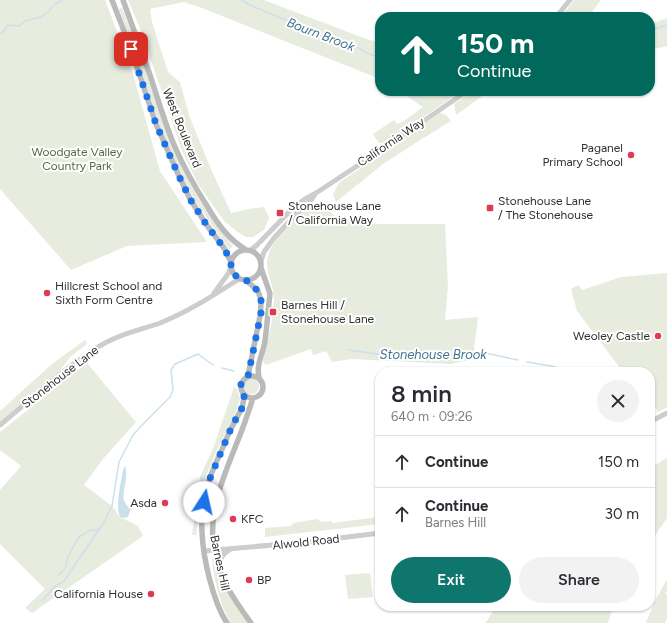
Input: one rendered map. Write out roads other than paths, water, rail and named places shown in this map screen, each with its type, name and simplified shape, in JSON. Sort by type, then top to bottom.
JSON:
[{"type":"main road","name":"West Boulevard","points":[[112,0],[131,49],[156,124],[175,168],[190,199],[224,248],[231,264]]},
{"type":"main road","name":"West Boulevard","points":[[123,0],[165,121],[185,169],[214,218],[231,239],[238,245],[248,249]]},
{"type":"main road","points":[[248,376],[260,316],[261,300],[258,291],[234,274],[231,264],[232,258],[236,253],[248,249],[258,254],[270,294],[265,343],[258,366],[259,377],[263,388],[260,395],[250,398],[244,394],[241,384],[248,376],[252,375],[259,377]]},
{"type":"main road","points":[[242,279],[252,279],[256,277],[261,268]]},
{"type":"main road","name":"Barnes Hill","points":[[227,623],[217,603],[204,551],[202,532],[203,518],[208,483],[232,426],[242,408],[244,403],[244,394]]},
{"type":"main road","name":"Barnes Hill","points":[[251,623],[229,591],[218,566],[214,550],[213,532],[216,504],[223,478],[241,434],[253,398]]},
{"type":"street","points":[[560,12],[570,0]]},
{"type":"street","name":"California Way","points":[[248,249],[258,245],[294,207],[305,198],[316,193],[380,151],[460,96]]},
{"type":"street","name":"California Way","points":[[261,261],[264,252],[274,238],[297,213],[310,202],[316,193]]},
{"type":"street","name":"Stonehouse Lane","points":[[211,297],[228,274],[231,264]]},
{"type":"street","name":"Stonehouse Lane","points":[[0,425],[49,383],[95,349],[126,333],[158,324],[177,316],[242,279]]},
{"type":"street","points":[[655,419],[667,412]]},
{"type":"street","name":"Alwold Road","points":[[204,551],[307,542],[375,534]]},
{"type":"street","points":[[218,566],[220,558],[225,552],[232,548]]},
{"type":"water","points":[[125,466],[126,478],[123,495],[124,501],[132,509],[128,517],[124,518],[120,517],[118,500]]},
{"type":"waterway","name":"Bourn Brook","points":[[0,33],[4,31],[8,25],[19,26],[25,21],[41,17],[55,4],[63,0]]},
{"type":"waterway","name":"Bourn Brook","points":[[241,0],[321,36],[353,45],[375,56]]},
{"type":"waterway","name":"Bourn Brook","points":[[655,29],[667,25]]},
{"type":"waterway","name":"Stonehouse Brook","points":[[348,350],[393,356],[405,355],[434,357],[480,352],[518,360]]},
{"type":"waterway","name":"Stonehouse Brook","points":[[42,601],[53,588],[64,581],[104,522],[112,506],[119,462],[133,435],[170,397],[173,390],[171,370],[175,364],[198,354],[213,365]]},
{"type":"waterway","name":"Stonehouse Brook","points":[[527,362],[554,367]]},
{"type":"waterway","name":"Stonehouse Brook","points":[[222,368],[234,371]]},
{"type":"waterway","points":[[58,575],[64,570],[67,559],[79,537],[90,530],[100,530]]},
{"type":"place","name":"Paganel Primary School","points":[[631,155]]},
{"type":"place","name":"Stonehouse Lane / The Stonehouse","points":[[490,208]]},
{"type":"place","name":"Stonehouse Lane / California Way","points":[[280,213]]},
{"type":"place","name":"Hillcrest School and Sixth Form Centre","points":[[47,293]]},
{"type":"place","name":"Barnes Hill / Stonehouse Lane","points":[[273,312]]},
{"type":"place","name":"Weoley Castle","points":[[658,336]]},
{"type":"place","name":"Asda","points":[[165,503]]},
{"type":"place","name":"KFC","points":[[233,519]]},
{"type":"place","name":"BP","points":[[249,580]]},
{"type":"place","name":"California House","points":[[151,594]]},
{"type":"park label","name":"Woodgate Valley Country Park","points":[[77,159]]}]
